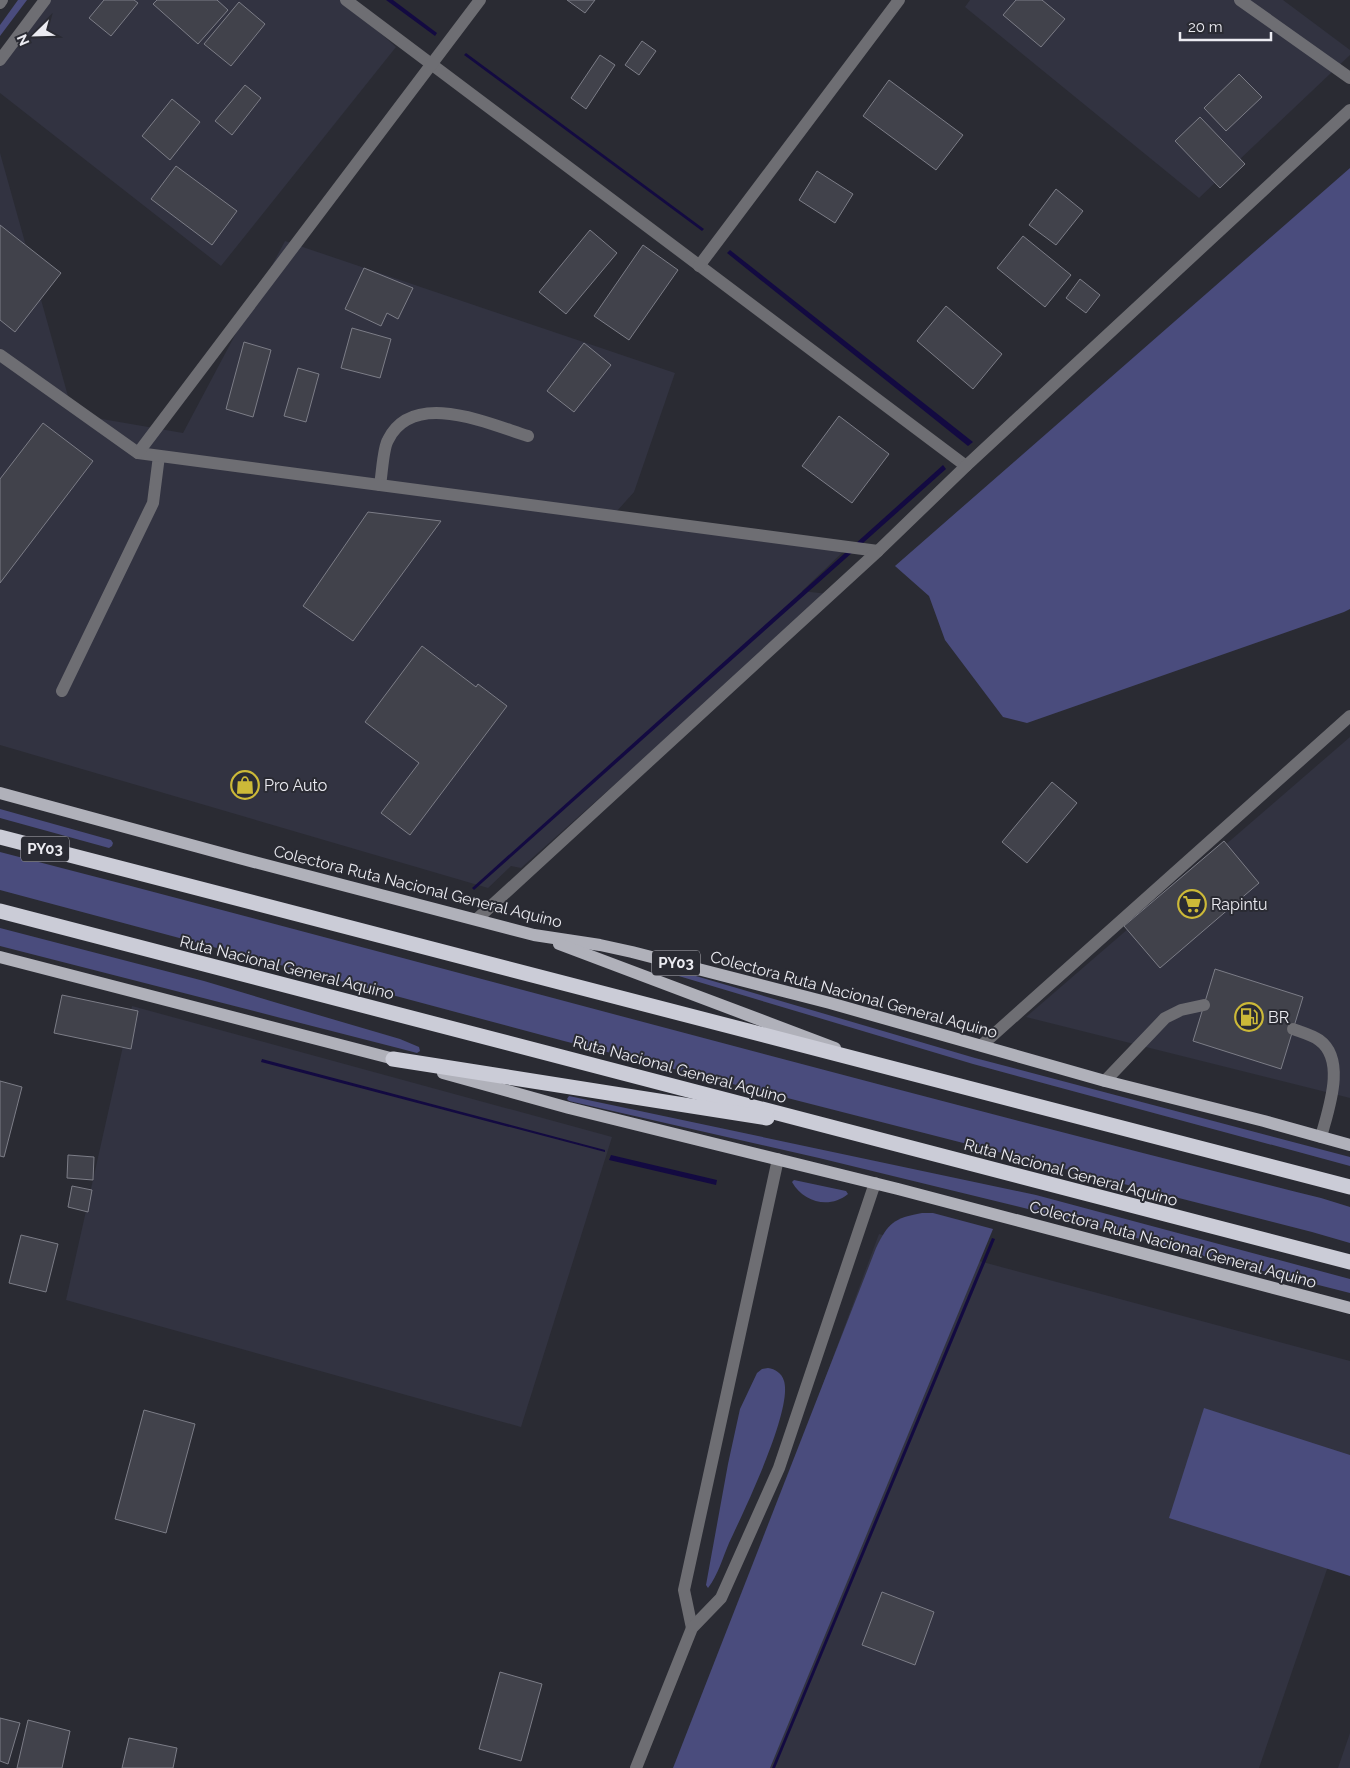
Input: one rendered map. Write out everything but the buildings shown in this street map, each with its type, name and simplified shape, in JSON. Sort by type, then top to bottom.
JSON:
[{"type":"highway","name":"PY03","points":[[0,837],[389,940],[1350,1187]]},
{"type":"highway","name":"Ruta Nacional General Aquino","points":[[0,911],[1350,1262]]},
{"type":"highway","points":[[393,1058],[855,1132]]},
{"type":"main road","name":"Colectora Ruta Nacional General Aquino","points":[[0,793],[534,935],[632,952],[830,1003],[1105,1081],[1350,1145]]},
{"type":"main road","points":[[534,935],[881,1066]]},
{"type":"main road","name":"Colectora Ruta Nacional General Aquino","points":[[0,957],[393,1058],[569,1108],[875,1183],[1350,1308]]},
{"type":"street","points":[[0,60],[45,0]]},
{"type":"street","points":[[346,0],[966,466]]},
{"type":"street","points":[[138,453],[480,0]]},
{"type":"street","points":[[699,266],[899,0]]},
{"type":"street","points":[[1240,0],[1350,78]]},
{"type":"street","points":[[477,919],[878,550],[1350,110]]},
{"type":"street","points":[[0,355],[138,453],[878,550]]},
{"type":"street","points":[[380,485],[387,440],[399,426],[415,416],[437,412],[464,416],[528,436]]},
{"type":"street","points":[[62,691],[153,503],[158,456]]},
{"type":"street","points":[[982,1045],[1350,716]]},
{"type":"street","points":[[1105,1081],[1165,1018],[1181,1010],[1204,1005]]},
{"type":"street","points":[[1293,1029],[1320,1040],[1329,1053],[1334,1067],[1334,1082],[1321,1137]]},
{"type":"street","points":[[692,1628],[684,1590],[778,1159]]},
{"type":"street","points":[[636,1768],[692,1628],[721,1598],[779,1468],[875,1183]]},
{"type":"shaded area","points":[[18,0],[27,0],[0,36],[0,25]]},
{"type":"shaded area","points":[[46,0],[343,0],[396,47],[221,266],[0,93],[0,61]]},
{"type":"shaded area","points":[[386,0],[393,0],[437,33],[435,36]]},
{"type":"shaded area","points":[[970,0],[1283,0],[1350,50],[1350,55],[1199,198],[965,7]]},
{"type":"shaded area","points":[[466,53],[704,229],[702,231],[464,55]]},
{"type":"shaded area","points":[[0,153],[73,414],[183,433],[285,241],[675,373],[634,492],[617,511],[844,551],[802,591],[828,594],[521,868],[511,866],[488,888],[0,745]]},
{"type":"shaded area","points":[[1350,168],[1350,609],[1027,723],[1003,717],[945,640],[929,596],[895,566]]},
{"type":"shaded area","points":[[730,250],[973,442],[968,446],[727,253]]},
{"type":"shaded area","points":[[943,465],[946,469],[474,890],[472,888]]},
{"type":"shaded area","points":[[1350,737],[1350,1098],[1026,1017]]},
{"type":"shaded area","points":[[0,809],[111,840],[113,843],[109,848],[0,818]]},
{"type":"shaded area","points":[[0,852],[990,1114],[1321,1198],[1350,1207],[1350,1243],[564,1041],[0,890]]},
{"type":"shaded area","points":[[0,928],[204,981],[400,1039],[419,1047],[420,1051],[417,1053],[0,946]]},
{"type":"shaded area","points":[[672,969],[975,1058],[1350,1157],[1350,1166],[973,1064],[672,974],[669,970]]},
{"type":"shaded area","points":[[132,1006],[612,1137],[521,1427],[66,1300]]},
{"type":"shaded area","points":[[262,1059],[605,1150],[605,1152],[261,1062]]},
{"type":"shaded area","points":[[569,1096],[1036,1195],[1350,1279],[1350,1293],[1032,1210],[819,1158],[569,1101],[567,1099]]},
{"type":"shaded area","points":[[611,1155],[717,1180],[716,1185],[609,1160]]},
{"type":"shaded area","points":[[794,1180],[846,1191],[848,1194],[841,1199],[818,1202],[803,1195],[792,1182]]},
{"type":"shaded area","points":[[922,1213],[933,1213],[993,1229],[770,1768],[673,1768],[876,1248],[888,1227],[893,1223],[905,1217]]},
{"type":"shaded area","points":[[879,1234],[1350,1361],[1350,1502],[1259,1768],[680,1768]]},
{"type":"shaded area","points":[[992,1238],[995,1239],[775,1768],[772,1768]]},
{"type":"shaded area","points":[[768,1368],[778,1372],[784,1381],[785,1395],[781,1414],[755,1486],[712,1583],[708,1588],[706,1585],[740,1409],[757,1373],[762,1369]]},
{"type":"shaded area","points":[[1204,1408],[1350,1455],[1350,1576],[1169,1518]]},
{"type":"shaded area","points":[[1350,1733],[1350,1768],[1338,1768]]},
{"type":"place","name":"Pro Auto","points":[[245,785]]},
{"type":"place","name":"Rapintu","points":[[1192,904]]},
{"type":"place","name":"BR","points":[[1249,1017]]}]
